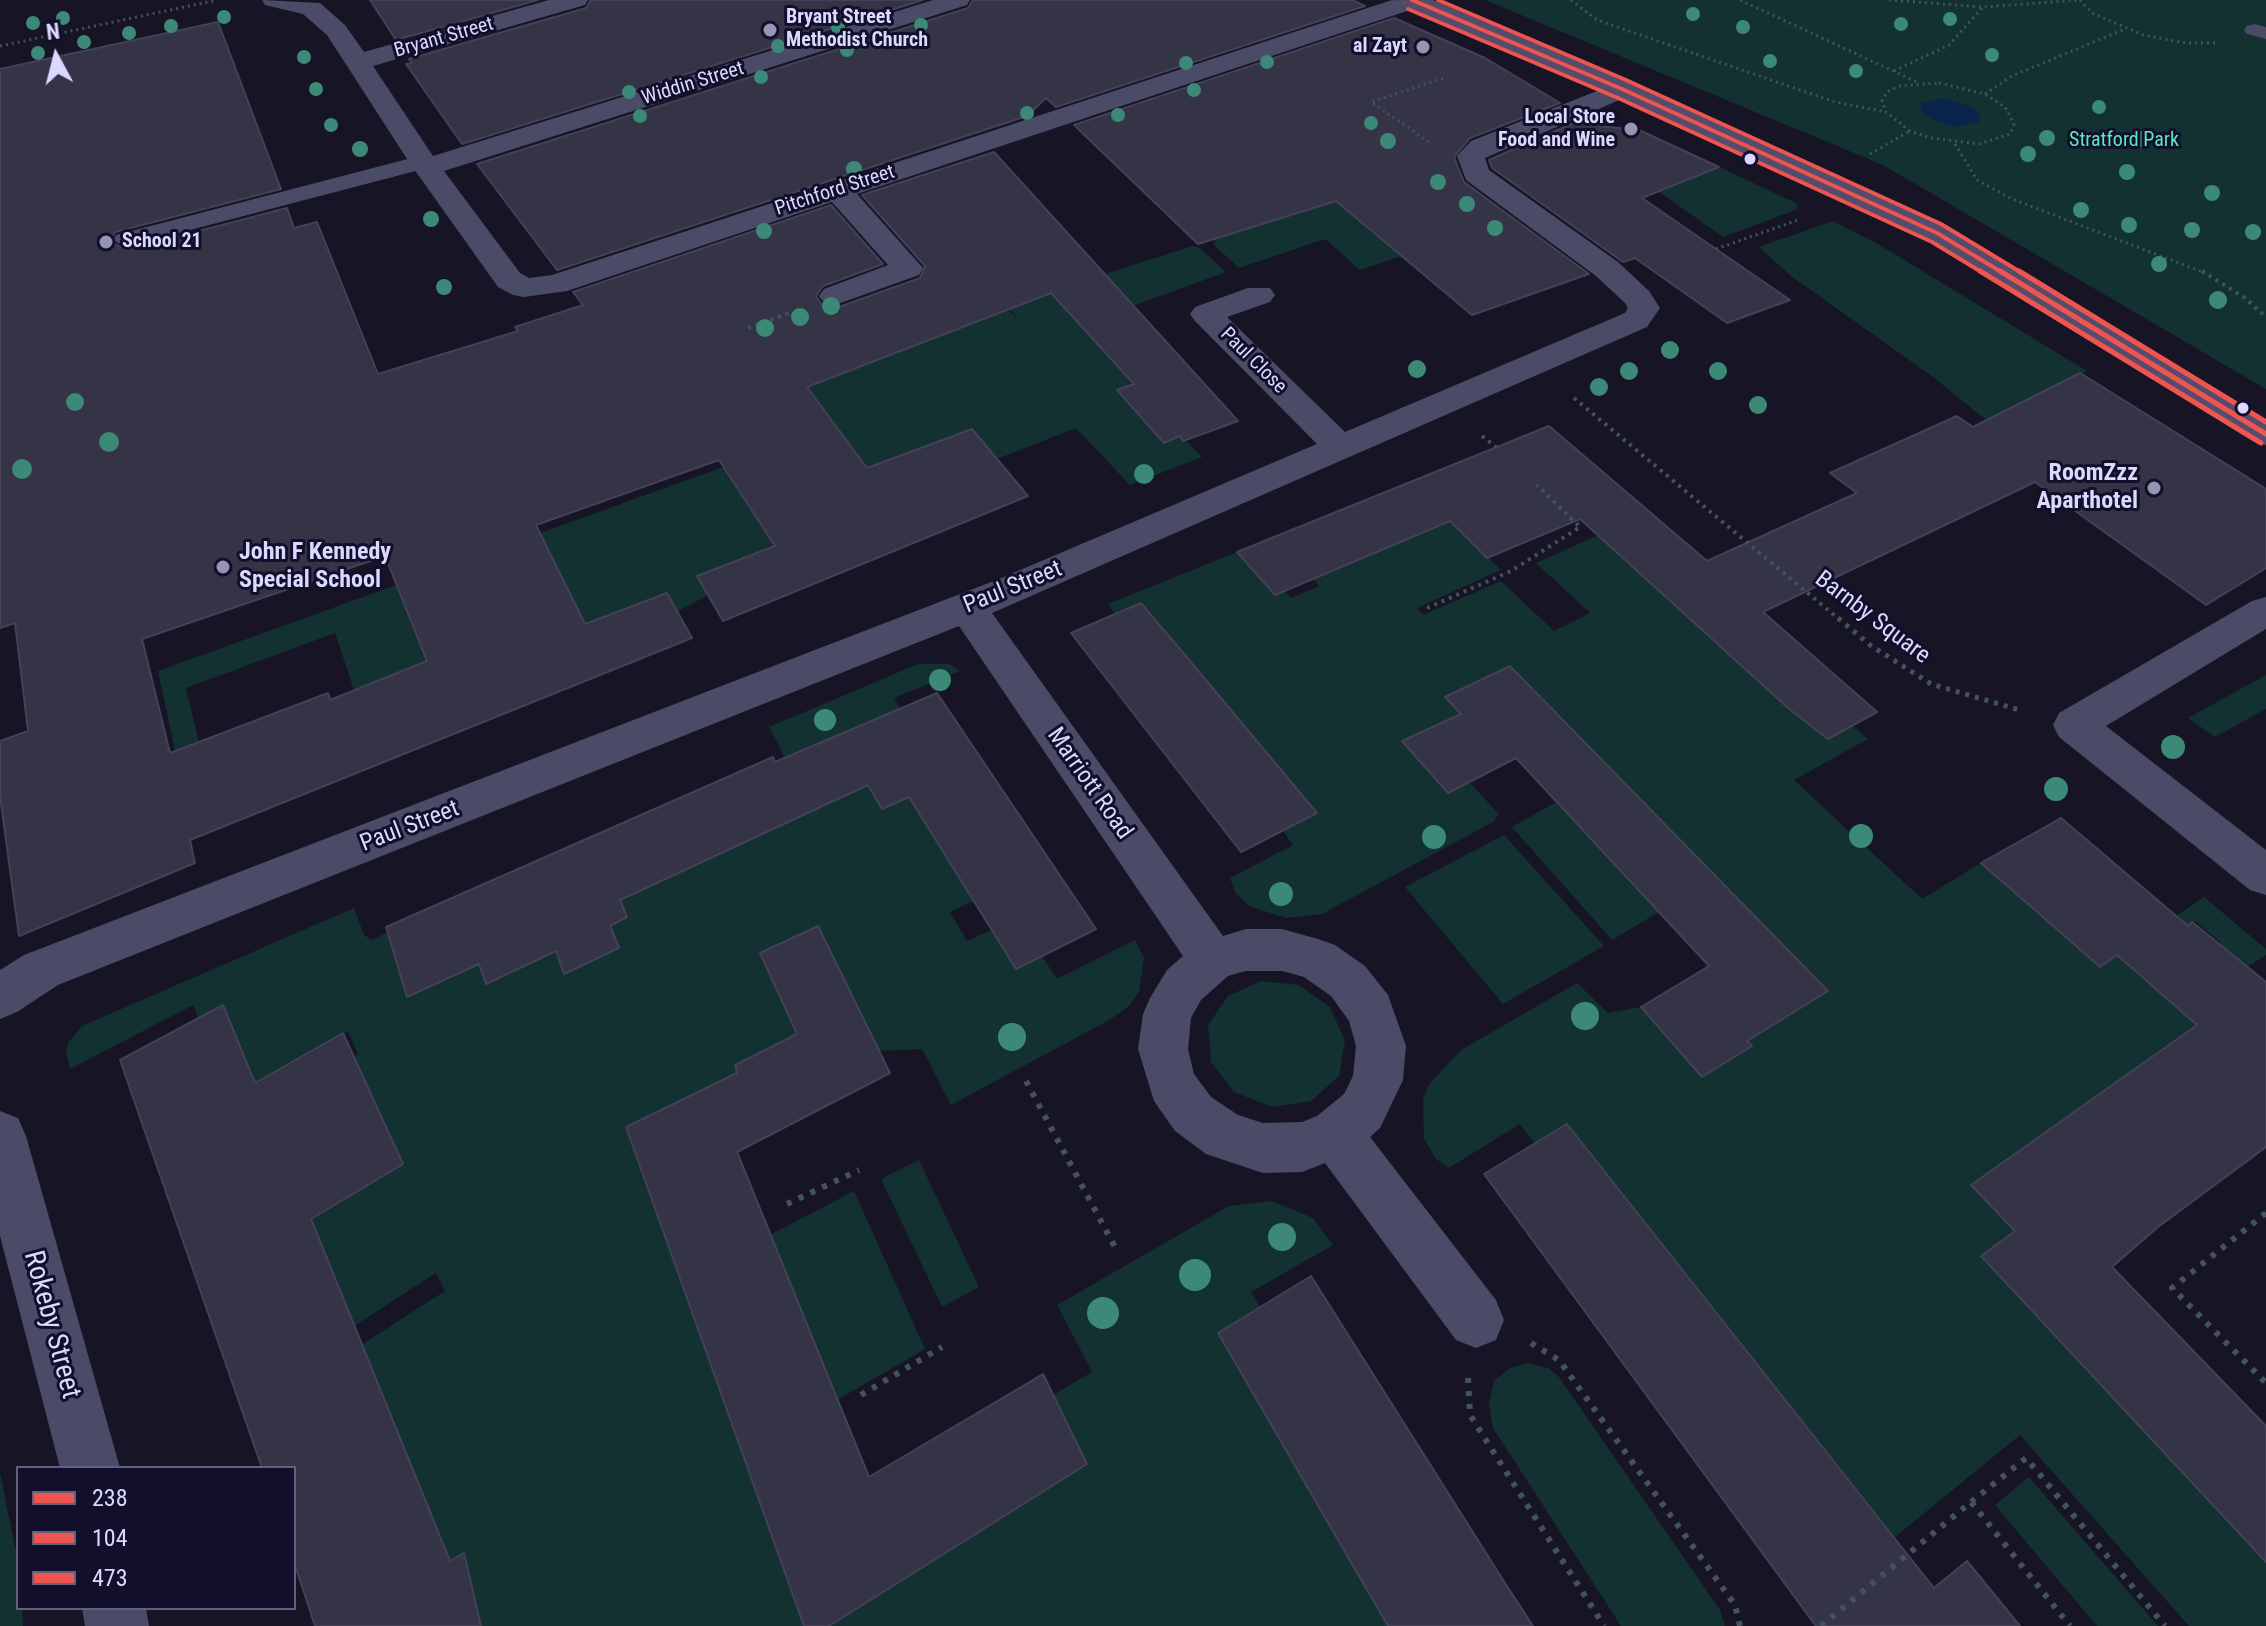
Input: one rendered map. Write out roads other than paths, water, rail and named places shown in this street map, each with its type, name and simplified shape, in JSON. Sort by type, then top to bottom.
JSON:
[{"type":"main road","points":[[1413,0],[1622,89],[1937,233],[2266,434]]},
{"type":"street","name":"Pitchford Street","points":[[274,0],[311,8],[336,30],[425,164],[509,280],[524,288],[556,284],[1413,0]]},
{"type":"street","name":"Bryant Street","points":[[358,62],[576,0]]},
{"type":"street","name":"Widdin Street","points":[[425,164],[958,0]]},
{"type":"street","name":"Paul Street","points":[[0,997],[41,970],[967,607],[1636,320],[1644,308],[1607,269],[1476,174],[1471,156],[1481,147],[1622,89]]},
{"type":"street","points":[[835,296],[908,268],[837,190]]},
{"type":"street","name":"Paul Close","points":[[1259,295],[1206,314],[1341,448]]},
{"type":"street","name":"Marriott Road","points":[[967,607],[1213,960]]},
{"type":"street","points":[[2266,611],[2074,725],[2266,876]]},
{"type":"street","points":[[1246,950],[1282,950],[1318,960],[1348,981],[1371,1011],[1381,1046],[1378,1080],[1362,1111],[1335,1134],[1302,1147],[1263,1148],[1224,1136],[1193,1114],[1180,1096],[1172,1084],[1163,1049],[1167,1014],[1184,985],[1213,960],[1246,950]]},
{"type":"street","points":[[1335,1134],[1490,1342]]},
{"type":"street","name":"Rokeby Street","points":[[0,1136],[89,1466]]},
{"type":"lane","points":[[125,240],[425,164]]},
{"type":"water","points":[[1945,98],[1974,108],[1980,113],[1979,122],[1955,127],[1935,121],[1921,112],[1922,103]]},
{"type":"place","name":"Bryant Street Methodist Church","points":[[770,30]]},
{"type":"place","name":"al Zayt","points":[[1423,47]]},
{"type":"place","name":"Local Store Food and Wine","points":[[1631,129]]},
{"type":"place","name":"School 21","points":[[106,242]]},
{"type":"place","name":"RoomZzz Aparthotel","points":[[2154,488]]},
{"type":"place","name":"John F Kennedy Special School","points":[[223,567]]},
{"type":"park label","name":"Stratford Park","points":[[2124,141]]}]
